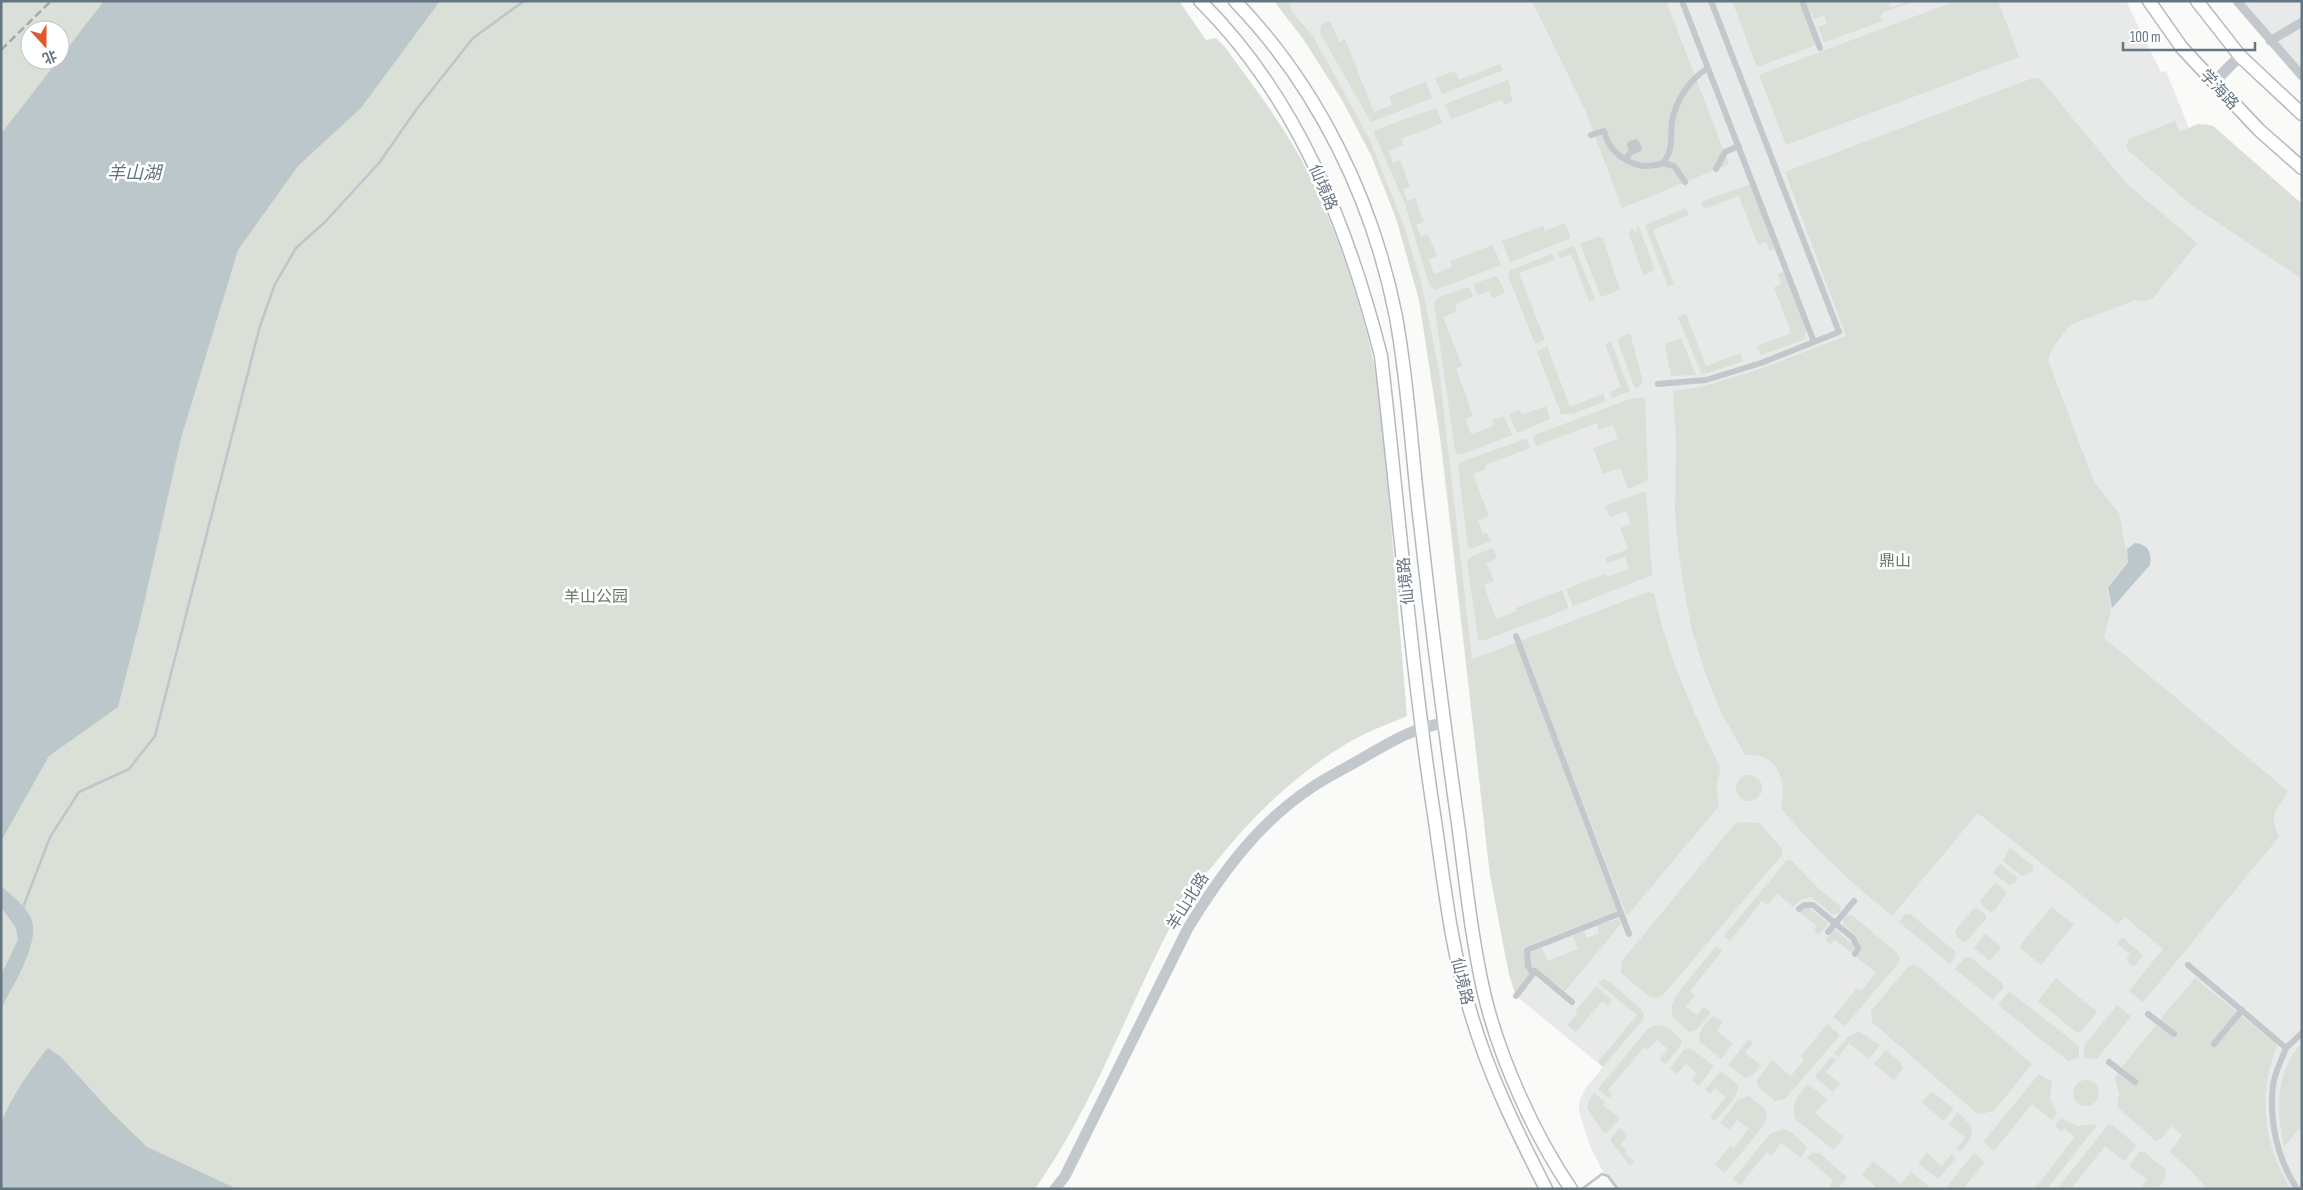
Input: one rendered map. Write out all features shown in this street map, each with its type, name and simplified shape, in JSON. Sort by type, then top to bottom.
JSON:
[{"type":"main road","name":"仙境路","points":[[1200,1],[1220,21],[1256,69],[1302,138],[1330,197],[1369,311],[1381,356],[1420,727],[1449,910],[1468,1007],[1497,1087],[1518,1135],[1546,1189]]},
{"type":"main road","name":"仙境路","points":[[1235,1],[1262,29],[1320,112],[1352,179],[1384,266],[1403,359],[1420,527],[1473,939],[1493,1028],[1516,1086],[1569,1186]]},
{"type":"main road","name":"学海路","points":[[2149,1],[2182,48],[2259,130],[2302,168]]},
{"type":"main road","points":[[2196,1],[2240,56],[2302,114]]},
{"type":"street","points":[[1682,1],[1814,342]]},
{"type":"street","points":[[1658,384],[1706,380],[1761,363],[1839,332],[1711,1]]},
{"type":"street","points":[[1802,1],[1820,48]]},
{"type":"street","points":[[2238,1],[2270,42],[2302,76]]},
{"type":"street","points":[[2270,42],[2302,22]]},
{"type":"street","points":[[2214,82],[2240,56]]},
{"type":"street","points":[[1591,135],[1604,131],[1613,151],[1625,159],[1643,165],[1656,166],[1663,163],[1668,158],[1672,142],[1674,114],[1690,83],[1696,76],[1708,68]]},
{"type":"street","points":[[1716,169],[1725,152],[1739,146]]},
{"type":"street","points":[[1625,159],[1632,151]]},
{"type":"street","points":[[1663,163],[1674,166],[1685,182]]},
{"type":"street","points":[[1516,636],[1629,934]]},
{"type":"street","name":"羊山北路","points":[[1055,1189],[1065,1176],[1188,928],[1212,890],[1241,851],[1280,813],[1311,788],[1395,739],[1420,727],[1444,723]]},
{"type":"street","points":[[1828,932],[1854,901]]},
{"type":"street","points":[[1799,909],[1804,905],[1813,905],[1836,922],[1857,942],[1858,948],[1855,954]]},
{"type":"street","points":[[1533,974],[1528,966],[1527,950],[1621,913]]},
{"type":"street","points":[[2188,965],[2286,1048]]},
{"type":"street","points":[[1533,974],[1535,972],[1572,1002]]},
{"type":"street","points":[[1516,996],[1533,974]]},
{"type":"street","points":[[2214,1044],[2242,1010]]},
{"type":"street","points":[[2148,1014],[2174,1034]]},
{"type":"street","points":[[2297,1189],[2288,1175],[2278,1150],[2272,1114],[2274,1083],[2286,1048],[2302,1033]]},
{"type":"street","points":[[2109,1062],[2135,1082]]},
{"type":"shaded area","points":[[1274,1],[2126,1],[2161,72],[2166,71],[2189,128],[2205,124],[2213,126],[2302,204],[2302,1189],[1615,1189],[1602,1170],[1590,1146],[1579,1112],[1579,1103],[1585,1089],[1603,1067],[1516,996],[1509,974],[1490,875],[1435,395],[1419,300],[1409,261],[1396,218],[1371,155],[1342,100],[1304,40]]},
{"type":"shaded area","points":[[2232,1],[2302,1],[2302,77],[2272,47]]},
{"type":"green space","name":"羊山公园","points":[[1,1],[1179,1],[1206,40],[1216,38],[1225,47],[1272,112],[1303,163],[1324,206],[1344,258],[1361,311],[1380,392],[1407,716],[1351,741],[1295,780],[1261,811],[1194,887],[1183,903],[1164,939],[1077,1120],[1035,1189],[1,1189]]},
{"type":"green space","points":[[1274,1],[1288,1],[1292,12],[1313,36],[1370,140],[1404,226],[1421,282],[1439,370],[1472,659],[1516,643],[1617,911],[1524,947],[1526,968],[1530,974],[1515,993],[1509,974],[1490,875],[1443,456],[1419,300],[1396,218],[1371,155],[1342,100],[1304,40]]},
{"type":"green space","points":[[1532,1],[1666,1],[1729,164],[1622,208],[1585,110]]},
{"type":"green space","points":[[1732,1],[1800,1],[1816,45],[1757,67]]},
{"type":"green space","points":[[1805,1],[1889,1],[1892,7],[1907,1],[1918,1],[1883,12],[1880,19],[1885,20],[1825,42],[1818,27],[1827,23],[1824,15],[1814,19],[1812,13],[1809,14]]},
{"type":"green space","points":[[1956,1],[1998,1],[2019,57],[1786,145],[1759,75]]},
{"type":"green space","points":[[1330,21],[1339,42],[1345,39],[1374,112],[1392,105],[1389,96],[1426,82],[1432,98],[1371,122],[1320,33],[1321,25]]},
{"type":"green space","points":[[1500,64],[1503,70],[1442,94],[1435,78],[1455,71],[1459,80]]},
{"type":"green space","name":"鼎山","points":[[2033,78],[2038,78],[2043,82],[2125,182],[2197,243],[2153,298],[2145,301],[2135,300],[2070,325],[2052,349],[2048,360],[2094,482],[2119,513],[2128,560],[2107,589],[2111,610],[2104,638],[2288,791],[2277,808],[2274,817],[2279,837],[2143,1002],[2129,991],[2163,949],[2125,917],[2118,924],[1978,813],[1892,916],[1834,865],[1781,808],[1783,788],[1778,770],[1765,758],[1756,755],[1745,755],[1721,712],[1706,675],[1692,631],[1678,549],[1675,512],[1676,441],[1673,391],[1701,387],[1757,370],[1846,336],[1785,172]]},
{"type":"green space","points":[[1508,80],[1513,101],[1504,105],[1502,100],[1451,119],[1445,104]]},
{"type":"green space","points":[[1436,108],[1442,123],[1401,139],[1403,145],[1389,151],[1393,163],[1400,160],[1410,186],[1403,189],[1407,201],[1415,198],[1424,222],[1416,225],[1421,237],[1428,234],[1437,256],[1429,259],[1434,274],[1452,267],[1450,261],[1493,245],[1501,265],[1435,290],[1430,287],[1405,204],[1374,133],[1375,130]]},
{"type":"green space","points":[[2175,121],[2179,132],[2198,124],[2213,126],[2302,204],[2302,279],[2190,204],[2128,150],[2126,146],[2129,139]]},
{"type":"green space","points":[[1750,184],[1775,249],[1769,251],[1766,242],[1758,245],[1739,196],[1704,209],[1701,202]]},
{"type":"green space","points":[[1686,208],[1689,215],[1653,230],[1674,284],[1668,287],[1645,225]]},
{"type":"green space","points":[[1565,223],[1570,236],[1569,239],[1510,262],[1502,241],[1543,226],[1545,231]]},
{"type":"green space","points":[[1639,227],[1655,270],[1643,275],[1629,234],[1633,229],[1635,232],[1637,231],[1636,228]]},
{"type":"green space","points":[[1598,237],[1603,238],[1620,290],[1601,297],[1580,244]]},
{"type":"green space","points":[[1574,246],[1595,299],[1589,302],[1571,254],[1560,258],[1558,252]]},
{"type":"green space","points":[[1552,254],[1554,260],[1519,273],[1545,340],[1535,344],[1508,275],[1510,270]]},
{"type":"green space","points":[[1784,272],[1807,330],[1803,340],[1761,355],[1757,346],[1791,333],[1774,287],[1781,284],[1778,274]]},
{"type":"green space","points":[[1496,276],[1505,293],[1492,298],[1489,291],[1478,295],[1473,284]]},
{"type":"green space","points":[[1469,287],[1473,297],[1455,304],[1457,311],[1443,317],[1462,366],[1456,368],[1473,416],[1465,419],[1471,434],[1494,426],[1492,420],[1504,416],[1512,435],[1463,454],[1458,454],[1455,450],[1434,303],[1439,297]]},
{"type":"green space","points":[[1686,314],[1706,366],[1740,353],[1743,361],[1702,375],[1678,317]]},
{"type":"green space","points":[[1630,333],[1642,378],[1642,384],[1635,389],[1617,339]]},
{"type":"green space","points":[[1681,338],[1696,375],[1671,376],[1665,344]]},
{"type":"green space","points":[[1611,342],[1630,391],[1612,398],[1610,392],[1621,387],[1605,344]]},
{"type":"green space","points":[[1547,346],[1570,407],[1603,394],[1606,401],[1572,414],[1561,414],[1537,352]]},
{"type":"green space","points":[[1643,397],[1645,400],[1648,479],[1628,489],[1620,468],[1603,474],[1593,448],[1618,439],[1613,425],[1599,430],[1597,423],[1536,446],[1533,439],[1535,435],[1630,399]]},
{"type":"green space","points":[[1546,406],[1550,419],[1517,433],[1509,414],[1519,410],[1522,415]]},
{"type":"green space","points":[[1527,439],[1530,448],[1485,465],[1486,469],[1473,474],[1489,516],[1478,521],[1483,534],[1487,533],[1491,541],[1471,549],[1468,548],[1458,466],[1461,462]]},
{"type":"green space","points":[[1646,491],[1652,575],[1573,606],[1566,589],[1605,574],[1607,577],[1629,569],[1625,557],[1607,563],[1605,558],[1628,549],[1620,528],[1631,524],[1626,511],[1610,517],[1605,506]]},
{"type":"green space","points":[[1493,548],[1497,558],[1486,563],[1494,581],[1484,585],[1496,619],[1517,611],[1516,608],[1562,590],[1568,606],[1567,609],[1482,641],[1478,639],[1467,561],[1472,556]]},
{"type":"green space","points":[[1648,592],[1654,594],[1659,616],[1681,681],[1719,764],[1717,788],[1719,806],[1627,916],[1520,641]]},
{"type":"green space","points":[[1749,775],[1758,779],[1762,788],[1758,797],[1749,801],[1740,797],[1736,788],[1740,779]]},
{"type":"green space","points":[[1739,822],[1760,823],[1783,851],[1781,856],[1664,994],[1658,998],[1651,998],[1621,973],[1622,961],[1733,826]]},
{"type":"green space","points":[[2010,848],[2033,866],[2033,872],[2022,876],[2003,861]]},
{"type":"green space","points":[[1787,860],[1791,860],[1819,889],[1841,907],[1840,912],[1833,915],[1811,897],[1800,900],[1793,907],[1777,893],[1768,905],[1762,901],[1730,941],[1724,936]]},
{"type":"green space","points":[[2000,864],[2017,877],[2017,882],[2009,885],[1993,873]]},
{"type":"green space","points":[[1995,883],[2005,890],[2006,894],[1995,910],[1990,912],[1979,902]]},
{"type":"green space","points":[[2051,907],[2074,924],[2041,965],[2019,947]]},
{"type":"green space","points":[[1809,908],[1828,923],[1819,935],[1814,931],[1817,926],[1799,912]]},
{"type":"green space","points":[[1977,908],[1986,915],[1986,919],[1965,943],[1956,936],[1955,931],[1973,909]]},
{"type":"green space","points":[[1905,914],[1910,914],[1955,951],[1956,956],[1950,964],[1899,922]]},
{"type":"green space","points":[[1847,915],[1852,915],[1897,953],[1900,959],[1898,964],[1845,1026],[1833,1017],[1857,988],[1861,991],[1876,973],[1857,957],[1860,947],[1858,939],[1843,924],[1843,920]]},
{"type":"green space","points":[[1620,918],[1621,924],[1565,991],[1534,970],[1530,964],[1529,953],[1542,948],[1548,961],[1578,949],[1573,936],[1584,931],[1587,938],[1599,934],[1597,926]]},
{"type":"green space","points":[[1835,929],[1854,946],[1852,953],[1835,940],[1831,944],[1825,940]]},
{"type":"green space","points":[[1985,934],[2001,947],[1990,961],[1974,948]]},
{"type":"green space","points":[[2122,937],[2143,955],[2134,967],[2126,960],[2130,954],[2117,944]]},
{"type":"green space","points":[[1716,946],[1722,951],[1690,991],[1695,996],[1686,1007],[1697,1015],[1704,1007],[1711,1012],[1697,1030],[1689,1032],[1672,1016],[1672,1005],[1675,997]]},
{"type":"green space","points":[[1965,957],[1970,957],[2002,983],[2003,988],[1993,1000],[1955,969]]},
{"type":"green space","points":[[1913,965],[1919,967],[2032,1064],[1994,1111],[1980,1114],[1974,1111],[1872,1022],[1871,1011],[1907,968]]},
{"type":"green space","points":[[2056,978],[2096,1011],[2095,1015],[2080,1033],[2076,1032],[2038,1001]]},
{"type":"green space","points":[[2195,978],[2277,1045],[2267,1082],[2266,1118],[2274,1154],[2281,1172],[2291,1189],[2207,1189],[2170,1152],[2182,1135],[2171,1126],[2162,1138],[2156,1141],[2117,1107],[2119,1095],[2115,1078],[2117,1073],[2134,1085],[2137,1081],[2122,1067],[2156,1025],[2173,1037],[2161,1018]]},
{"type":"green space","points":[[1603,979],[1610,982],[1642,1010],[1644,1015],[1642,1021],[1603,1067],[1598,1062],[1637,1015],[1598,983]]},
{"type":"green space","points":[[1596,986],[1612,1000],[1608,1006],[1602,1001],[1576,1032],[1567,1025]]},
{"type":"green space","points":[[2009,991],[2079,1046],[2079,1058],[2068,1061],[1998,1005]]},
{"type":"green space","points":[[2117,1005],[2131,1016],[2097,1059],[2084,1058],[2084,1046]]},
{"type":"green space","points":[[1713,1015],[1723,1022],[1717,1031],[1733,1044],[1721,1059],[1700,1042],[1699,1038],[1703,1027]]},
{"type":"green space","points":[[1827,1024],[1839,1036],[1785,1099],[1775,1101],[1759,1088],[1757,1080],[1772,1060],[1791,1076],[1804,1060],[1801,1056]]},
{"type":"green space","points":[[1659,1025],[1668,1028],[1681,1039],[1682,1043],[1666,1064],[1659,1059],[1668,1049],[1657,1040],[1648,1050],[1644,1047],[1608,1090],[1612,1094],[1609,1098],[1598,1089],[1646,1031],[1652,1026]]},
{"type":"green space","points":[[1859,1031],[1880,1045],[1869,1059],[1849,1043],[1838,1057],[1834,1053],[1848,1037]]},
{"type":"green space","points":[[1749,1039],[1753,1043],[1745,1053],[1761,1065],[1753,1075],[1745,1078],[1728,1065]]},
{"type":"green space","points":[[2302,1043],[2302,1131],[2299,1129],[2284,1147],[2279,1106],[2282,1079],[2293,1054]]},
{"type":"green space","points":[[1690,1048],[1714,1066],[1699,1086],[1692,1080],[1697,1073],[1686,1064],[1677,1074],[1670,1068],[1684,1050]]},
{"type":"green space","points":[[1886,1050],[1901,1063],[1903,1068],[1894,1080],[1874,1064]]},
{"type":"green space","points":[[1831,1057],[1836,1060],[1826,1072],[1840,1084],[1833,1092],[1815,1077]]},
{"type":"green space","points":[[1721,1071],[1738,1085],[1738,1090],[1726,1109],[1715,1121],[1710,1117],[1726,1097],[1715,1088],[1710,1094],[1705,1090]]},
{"type":"green space","points":[[2039,1074],[2052,1082],[2050,1099],[2057,1113],[2052,1120],[2032,1104],[1994,1151],[1983,1142]]},
{"type":"green space","points":[[2086,1080],[2095,1084],[2099,1093],[2095,1102],[2086,1106],[2077,1102],[2073,1093],[2077,1084]]},
{"type":"green space","points":[[1808,1084],[1827,1099],[1815,1113],[1844,1137],[1834,1150],[1796,1120],[1794,1104]]},
{"type":"green space","points":[[1932,1092],[1954,1109],[1944,1121],[1921,1102]]},
{"type":"green space","points":[[1594,1093],[1605,1102],[1603,1105],[1620,1119],[1606,1133],[1603,1132],[1587,1108],[1589,1100]]},
{"type":"green space","points":[[1748,1096],[1765,1109],[1767,1118],[1764,1125],[1725,1173],[1715,1165],[1730,1146],[1733,1148],[1749,1129],[1737,1120],[1729,1130],[1720,1123],[1738,1100]]},
{"type":"green space","points":[[1958,1112],[1972,1127],[1970,1140],[1960,1152],[1956,1149],[1965,1138],[1949,1124]]},
{"type":"green space","points":[[2061,1118],[2077,1126],[2098,1124],[2047,1189],[2034,1189],[2075,1137],[2064,1128],[2061,1131],[2055,1126]]},
{"type":"green space","points":[[2108,1125],[2112,1125],[2135,1144],[2135,1148],[2124,1161],[2105,1146],[2071,1189],[2057,1189]]},
{"type":"green space","points":[[1619,1128],[1628,1135],[1620,1145],[1626,1150],[1625,1153],[1634,1161],[1630,1166],[1611,1141],[1611,1138]]},
{"type":"green space","points":[[1784,1129],[1791,1132],[1807,1147],[1801,1158],[1781,1143],[1772,1155],[1767,1152],[1740,1185],[1733,1179],[1771,1133]]},
{"type":"green space","points":[[2143,1151],[2165,1169],[2163,1182],[2157,1189],[2140,1189],[2147,1180],[2129,1166],[2139,1152]]},
{"type":"green space","points":[[1812,1153],[1819,1153],[1847,1177],[1838,1189],[1832,1189],[1829,1186],[1833,1180],[1807,1158]]},
{"type":"green space","points":[[1927,1153],[1942,1166],[1952,1154],[1956,1158],[1938,1179],[1918,1163]]},
{"type":"green space","points":[[1974,1153],[1985,1162],[1963,1189],[1945,1189]]},
{"type":"green space","points":[[1873,1161],[1901,1184],[1911,1172],[1931,1188],[1878,1189],[1862,1175]]},
{"type":"water","name":"羊山湖","points":[[104,1],[440,1],[361,108],[298,166],[238,250],[181,438],[143,608],[118,707],[49,756],[1,841],[1,134],[51,70],[70,70],[70,45]]},
{"type":"water","points":[[2135,543],[2146,547],[2150,553],[2150,565],[2112,608],[2108,588],[2128,562],[2127,549]]},
{"type":"water","points":[[1,886],[24,908],[30,916],[33,926],[32,938],[24,963],[1,1009],[1,975],[18,940],[16,928],[1,907]]},
{"type":"water","points":[[48,1048],[61,1057],[111,1112],[147,1147],[237,1189],[1,1189],[2,1123],[15,1095]]},
{"type":"waterway","points":[[22,910],[50,837],[79,792],[129,769],[155,736],[260,326],[275,284],[296,248],[325,222],[379,163],[416,110],[473,38],[524,1]]},
{"type":"waterway","points":[[1582,1189],[1602,1174],[1608,1176],[1618,1189]]},
{"type":"railway","points":[[1,50],[51,1]]}]
